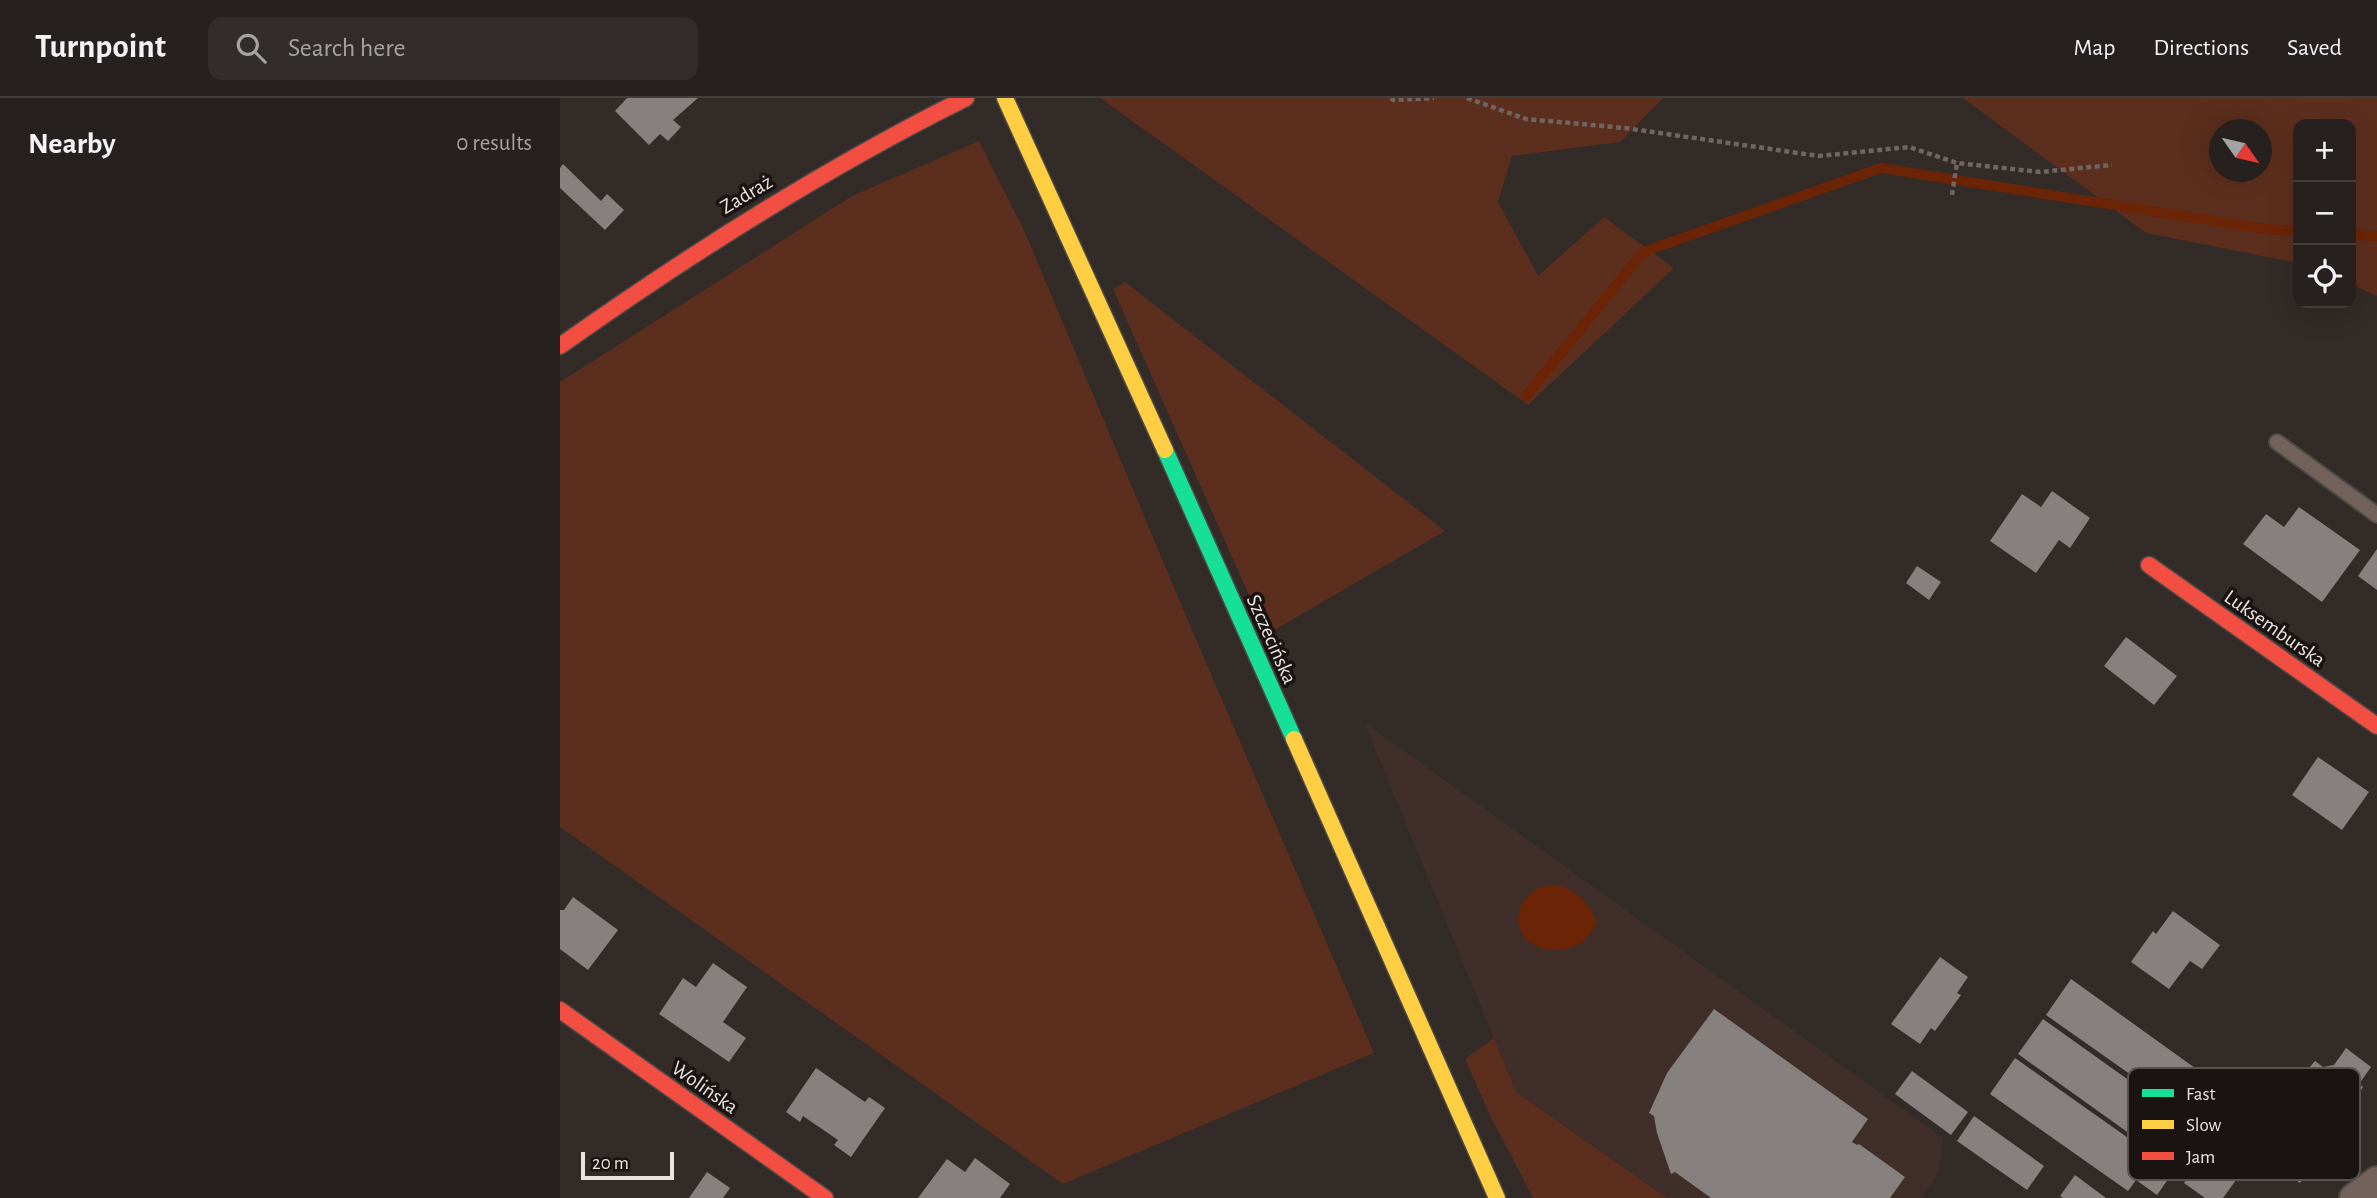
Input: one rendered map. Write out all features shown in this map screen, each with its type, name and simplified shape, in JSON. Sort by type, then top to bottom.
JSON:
[{"type":"main road","name":"Zadraż","points":[[560,346],[721,234],[888,136],[966,98]]},
{"type":"main road","name":"Szczecińska","points":[[1005,98],[1110,324],[1497,1198]]},
{"type":"main road","name":"Luksemburska","points":[[2149,565],[2377,726]]},
{"type":"main road","name":"Wolińska","points":[[560,1010],[825,1198]]},
{"type":"street","points":[[2356,1198],[2377,1181]]},
{"type":"lane","points":[[2277,442],[2377,515]]},
{"type":"path","points":[[1391,98],[1434,98]]},
{"type":"path","points":[[1467,98],[1526,119],[1625,128],[1819,156],[1909,147],[1956,163],[2040,172],[2112,164]]},
{"type":"path","points":[[1952,195],[1956,163]]},
{"type":"shaded area","points":[[1100,98],[1663,98],[1620,142],[1512,156],[1498,202],[1538,276],[1604,217],[1674,268],[1528,405]]},
{"type":"shaded area","points":[[1963,98],[2377,98],[2377,296],[2356,286],[2356,119],[2293,119],[2293,262],[2146,233]]},
{"type":"shaded area","points":[[979,141],[1024,230],[1374,1053],[1063,1184],[560,827],[560,382],[852,196]]},
{"type":"shaded area","points":[[1125,282],[1445,531],[1276,629],[1260,620],[1113,289]]},
{"type":"shaded area","points":[[1364,722],[1943,1138],[1939,1172],[1921,1198],[1667,1198],[1516,1092]]},
{"type":"shaded area","points":[[1560,885],[1582,899],[1597,922],[1586,939],[1576,946],[1563,950],[1541,948],[1530,942],[1522,933],[1519,912],[1523,902],[1532,893],[1544,886]]},
{"type":"shaded area","points":[[1494,1038],[1516,1092],[1667,1198],[1533,1198],[1490,1115],[1465,1059]]},
{"type":"building","points":[[627,98],[698,98],[673,120],[681,127],[668,141],[660,134],[649,145],[615,111]]},
{"type":"building","points":[[563,164],[601,201],[607,194],[624,210],[605,230],[560,188],[560,168]]},
{"type":"building","points":[[2052,491],[2090,518],[2070,548],[2059,540],[2036,573],[1990,541],[2022,494],[2041,507]]},
{"type":"building","points":[[2299,507],[2360,550],[2322,602],[2243,544],[2266,514],[2284,527]]},
{"type":"building","points":[[2377,549],[2377,590],[2358,576]]},
{"type":"building","points":[[1917,566],[1941,582],[1929,600],[1906,583]]},
{"type":"building","points":[[2126,637],[2177,676],[2154,705],[2104,666]]},
{"type":"building","points":[[2318,757],[2369,792],[2342,830],[2292,795]]},
{"type":"building","points":[[573,897],[618,930],[588,970],[560,949],[560,910],[564,910]]},
{"type":"building","points":[[2173,911],[2220,945],[2202,969],[2190,961],[2169,989],[2131,962],[2153,931],[2156,934]]},
{"type":"building","points":[[1940,957],[1968,977],[1957,993],[1961,995],[1935,1031],[1931,1028],[1920,1044],[1891,1024]]},
{"type":"building","points":[[713,963],[747,987],[723,1022],[746,1038],[729,1062],[659,1014],[683,978],[696,987]]},
{"type":"building","points":[[2071,979],[2195,1068],[2128,1068],[2128,1073],[2046,1015]]},
{"type":"building","points":[[1714,1009],[1868,1119],[1852,1142],[1859,1144],[1905,1177],[1890,1198],[1711,1198],[1675,1172],[1671,1174],[1654,1116],[1649,1113],[1667,1073]]},
{"type":"building","points":[[2043,1019],[2128,1080],[2128,1132],[2018,1054]]},
{"type":"building","points":[[2346,1048],[2371,1067],[2360,1083],[2360,1068],[2309,1068],[2315,1061],[2323,1067],[2334,1065]]},
{"type":"building","points":[[2015,1058],[2128,1138],[2128,1180],[2136,1180],[2128,1191],[1990,1094]]},
{"type":"building","points":[[816,1068],[865,1102],[869,1097],[885,1108],[851,1157],[834,1145],[838,1140],[803,1116],[800,1122],[786,1112]]},
{"type":"building","points":[[1912,1071],[1968,1112],[1951,1135],[1895,1094]]},
{"type":"building","points":[[1974,1116],[2044,1166],[2027,1190],[1957,1141]]},
{"type":"building","points":[[975,1158],[1010,1184],[1000,1198],[918,1198],[947,1159],[965,1172]]},
{"type":"building","points":[[707,1172],[730,1188],[723,1198],[689,1198]]},
{"type":"building","points":[[2075,1175],[2106,1198],[2060,1196]]},
{"type":"building","points":[[2136,1180],[2168,1180],[2157,1195]]},
{"type":"building","points":[[2186,1180],[2236,1180],[2223,1198],[2205,1198],[2184,1183]]},
{"type":"waterway","points":[[1526,396],[1643,252],[1881,168],[2265,229],[2293,231]]},
{"type":"waterway","points":[[2356,235],[2377,236]]},
{"type":"traffic: fast","points":[[1165,450],[1294,739]]},
{"type":"traffic: slow","points":[[1005,98],[1165,450]]},
{"type":"traffic: slow","points":[[1294,739],[1497,1198]]},
{"type":"traffic: jam","points":[[560,346],[658,278],[758,214],[809,183],[966,98]]},
{"type":"traffic: jam","points":[[2149,565],[2377,726]]},
{"type":"traffic: jam","points":[[560,1010],[825,1198]]}]
